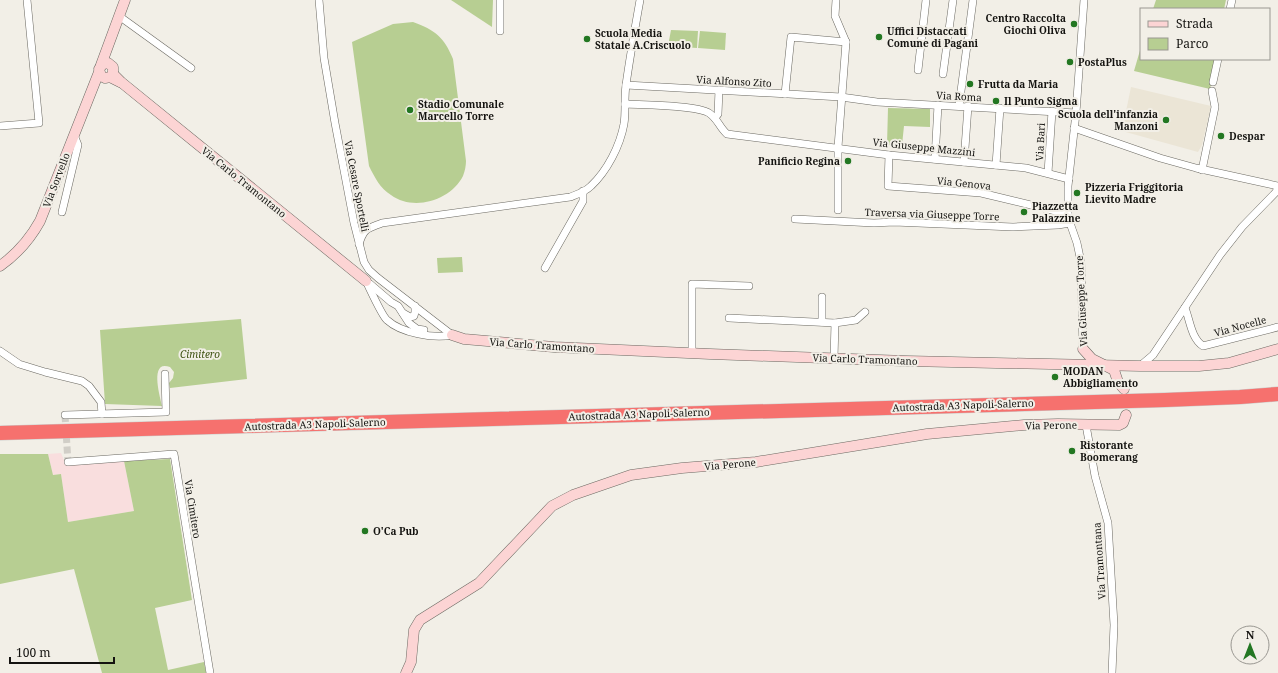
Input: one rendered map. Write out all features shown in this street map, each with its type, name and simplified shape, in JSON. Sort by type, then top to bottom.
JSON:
[{"type":"highway","name":"Autostrada A3 Napoli-Salerno","points":[[0,433],[1165,400],[1278,394]]},
{"type":"highway","name":"Autostrada A3 Napoli-Salerno","points":[[0,442],[1140,410],[1278,403]]},
{"type":"street","points":[[0,126],[39,123],[27,0]]},
{"type":"street","name":"Via Sorvello","points":[[0,266],[17,253],[31,236],[40,221],[74,135],[105,71],[119,16],[125,0]]},
{"type":"street","name":"Via Cesare Sportelli","points":[[319,0],[324,58],[335,123],[359,244],[364,262],[369,270],[378,278],[452,335]]},
{"type":"street","points":[[500,0],[500,31]]},
{"type":"street","points":[[359,244],[362,233],[369,228],[382,223],[430,219],[570,196],[579,194],[591,186],[606,167],[618,145],[624,124],[626,85],[640,0]]},
{"type":"street","points":[[836,0],[835,16],[846,42],[838,147],[838,210]]},
{"type":"street","points":[[918,70],[926,0]]},
{"type":"street","points":[[943,74],[953,0]]},
{"type":"street","points":[[959,106],[973,0]]},
{"type":"street","name":"Via Giuseppe Torre","points":[[1083,364],[1081,262],[1068,214],[1069,179],[1076,113],[1084,0]]},
{"type":"street","points":[[119,16],[191,68]]},
{"type":"street","points":[[785,94],[791,37],[846,42]]},
{"type":"street","points":[[1214,82],[1218,60]]},
{"type":"street","name":"Via Carlo Tramontano","points":[[105,71],[121,82],[391,302],[398,306],[409,323],[417,329],[452,335],[464,339],[554,347],[834,358],[1123,366],[1199,366],[1229,362],[1278,349]]},
{"type":"street","name":"Via Alfonso Zito","points":[[626,85],[841,97]]},
{"type":"street","points":[[625,104],[694,108],[707,112],[715,118],[718,114],[719,90]]},
{"type":"street","points":[[1196,168],[1215,107],[1212,91]]},
{"type":"street","name":"Via Roma","points":[[841,97],[877,102],[1076,113]]},
{"type":"street","points":[[936,159],[938,105]]},
{"type":"street","points":[[964,162],[968,106]]},
{"type":"street","points":[[996,165],[1000,108]]},
{"type":"street","name":"Via Bari","points":[[1048,173],[1052,111]]},
{"type":"street","name":"Via Giuseppe Mazzini","points":[[715,118],[722,130],[727,134],[889,154],[1026,168],[1069,179]]},
{"type":"street","points":[[1074,128],[1160,158],[1196,168],[1278,186],[1276,192],[1233,238],[1153,355],[1140,366]]},
{"type":"street","points":[[62,212],[78,145],[74,135]]},
{"type":"street","name":"Via Genova","points":[[889,154],[888,186],[981,193],[1068,214]]},
{"type":"street","points":[[545,268],[583,201],[583,191]]},
{"type":"street","name":"Traversa via Giuseppe Torre","points":[[795,219],[1013,227],[1070,223]]},
{"type":"street","name":"Via Carlo Tramontano","points":[[366,281],[387,321],[402,330],[415,333],[443,337],[452,335]]},
{"type":"street","points":[[692,353],[692,284],[749,286]]},
{"type":"street","points":[[822,297],[822,322]]},
{"type":"street","points":[[383,315],[385,305],[391,302]]},
{"type":"street","points":[[390,322],[394,323],[400,320],[401,312],[410,317],[414,316],[415,306]]},
{"type":"street","name":"Via Nocelle","points":[[1185,308],[1193,333],[1203,346],[1278,327]]},
{"type":"street","points":[[729,318],[835,323],[856,320],[865,312]]},
{"type":"street","points":[[834,358],[835,323]]},
{"type":"street","points":[[1065,364],[1076,360],[1083,349],[1092,359],[1114,370],[1118,382],[1125,392],[1122,378],[1123,366]]},
{"type":"street","points":[[0,351],[19,364],[82,381],[89,386],[101,402],[102,414]]},
{"type":"street","points":[[65,415],[166,412],[164,374]]},
{"type":"street","name":"Via Perone","points":[[406,673],[411,662],[414,630],[420,620],[479,583],[552,506],[573,494],[631,475],[682,468],[756,462],[927,434],[1024,425],[1119,425],[1123,423],[1126,415]]},
{"type":"street","name":"Via Tramontana","points":[[1086,425],[1095,476],[1108,523],[1114,625],[1112,673]]},
{"type":"street","name":"Via Cimitero","points":[[68,462],[174,454],[210,673]]},
{"type":"shaded area","name":"Scuola dell'infanzia Manzoni","points":[[1131,87],[1211,106],[1202,145],[1198,152],[1122,131]]},
{"type":"shaded area","points":[[61,453],[66,465],[124,461],[134,511],[68,522],[61,474],[53,475],[48,454]]},
{"type":"green space","points":[[451,0],[493,0],[492,27]]},
{"type":"green space","points":[[1156,0],[1226,0],[1224,8],[1153,8]]},
{"type":"green space","name":"Stadio Comunale Marcello Torre","points":[[413,22],[433,31],[438,35],[450,51],[453,59],[466,161],[463,176],[450,191],[441,197],[421,203],[410,203],[391,195],[381,186],[369,166],[352,42],[393,24]]},
{"type":"green space","points":[[671,30],[698,31],[697,48],[668,46]]},
{"type":"green space","points":[[700,31],[726,33],[725,50],[698,48]]},
{"type":"green space","points":[[1140,50],[1140,60],[1216,60],[1210,89],[1134,71]]},
{"type":"green space","points":[[888,108],[930,109],[930,127],[904,126],[902,145],[887,145]]},
{"type":"green space","points":[[462,257],[463,272],[438,273],[437,258]]},
{"type":"green space","name":"Cimitero","points":[[241,319],[247,379],[170,388],[169,383],[173,378],[174,372],[170,367],[164,366],[160,368],[157,380],[162,406],[105,404],[100,330]]},
{"type":"green space","points":[[0,454],[48,454],[53,475],[61,474],[68,522],[134,511],[124,461],[170,459],[192,600],[155,608],[168,670],[204,662],[206,673],[102,673],[74,569],[0,584]]},
{"type":"tunnel","points":[[65,415],[68,462]]},
{"type":"place","name":"Centro Raccolta Giochi Oliva","points":[[1074,24]]},
{"type":"place","name":"Uffici Distaccati Comune di Pagani","points":[[879,37]]},
{"type":"place","name":"Scuola Media Statale A.Criscuolo","points":[[587,39]]},
{"type":"place","name":"PostaPlus","points":[[1070,62]]},
{"type":"place","name":"Frutta da Maria","points":[[970,84]]},
{"type":"place","name":"Il Punto Sigma","points":[[996,101]]},
{"type":"place","name":"Stadio Comunale Marcello Torre","points":[[410,110]]},
{"type":"place","name":"Scuola dell'infanzia Manzoni","points":[[1166,120]]},
{"type":"place","name":"Despar","points":[[1221,136]]},
{"type":"place","name":"Panificio Regina","points":[[848,161]]},
{"type":"place","name":"Pizzeria Friggitoria Lievito Madre","points":[[1077,193]]},
{"type":"place","name":"Piazzetta Palazzine","points":[[1024,212]]},
{"type":"place","name":"MODAN Abbigliamento","points":[[1055,377]]},
{"type":"place","name":"Ristorante Boomerang","points":[[1072,451]]},
{"type":"place","name":"O'Ca Pub","points":[[365,531]]}]
